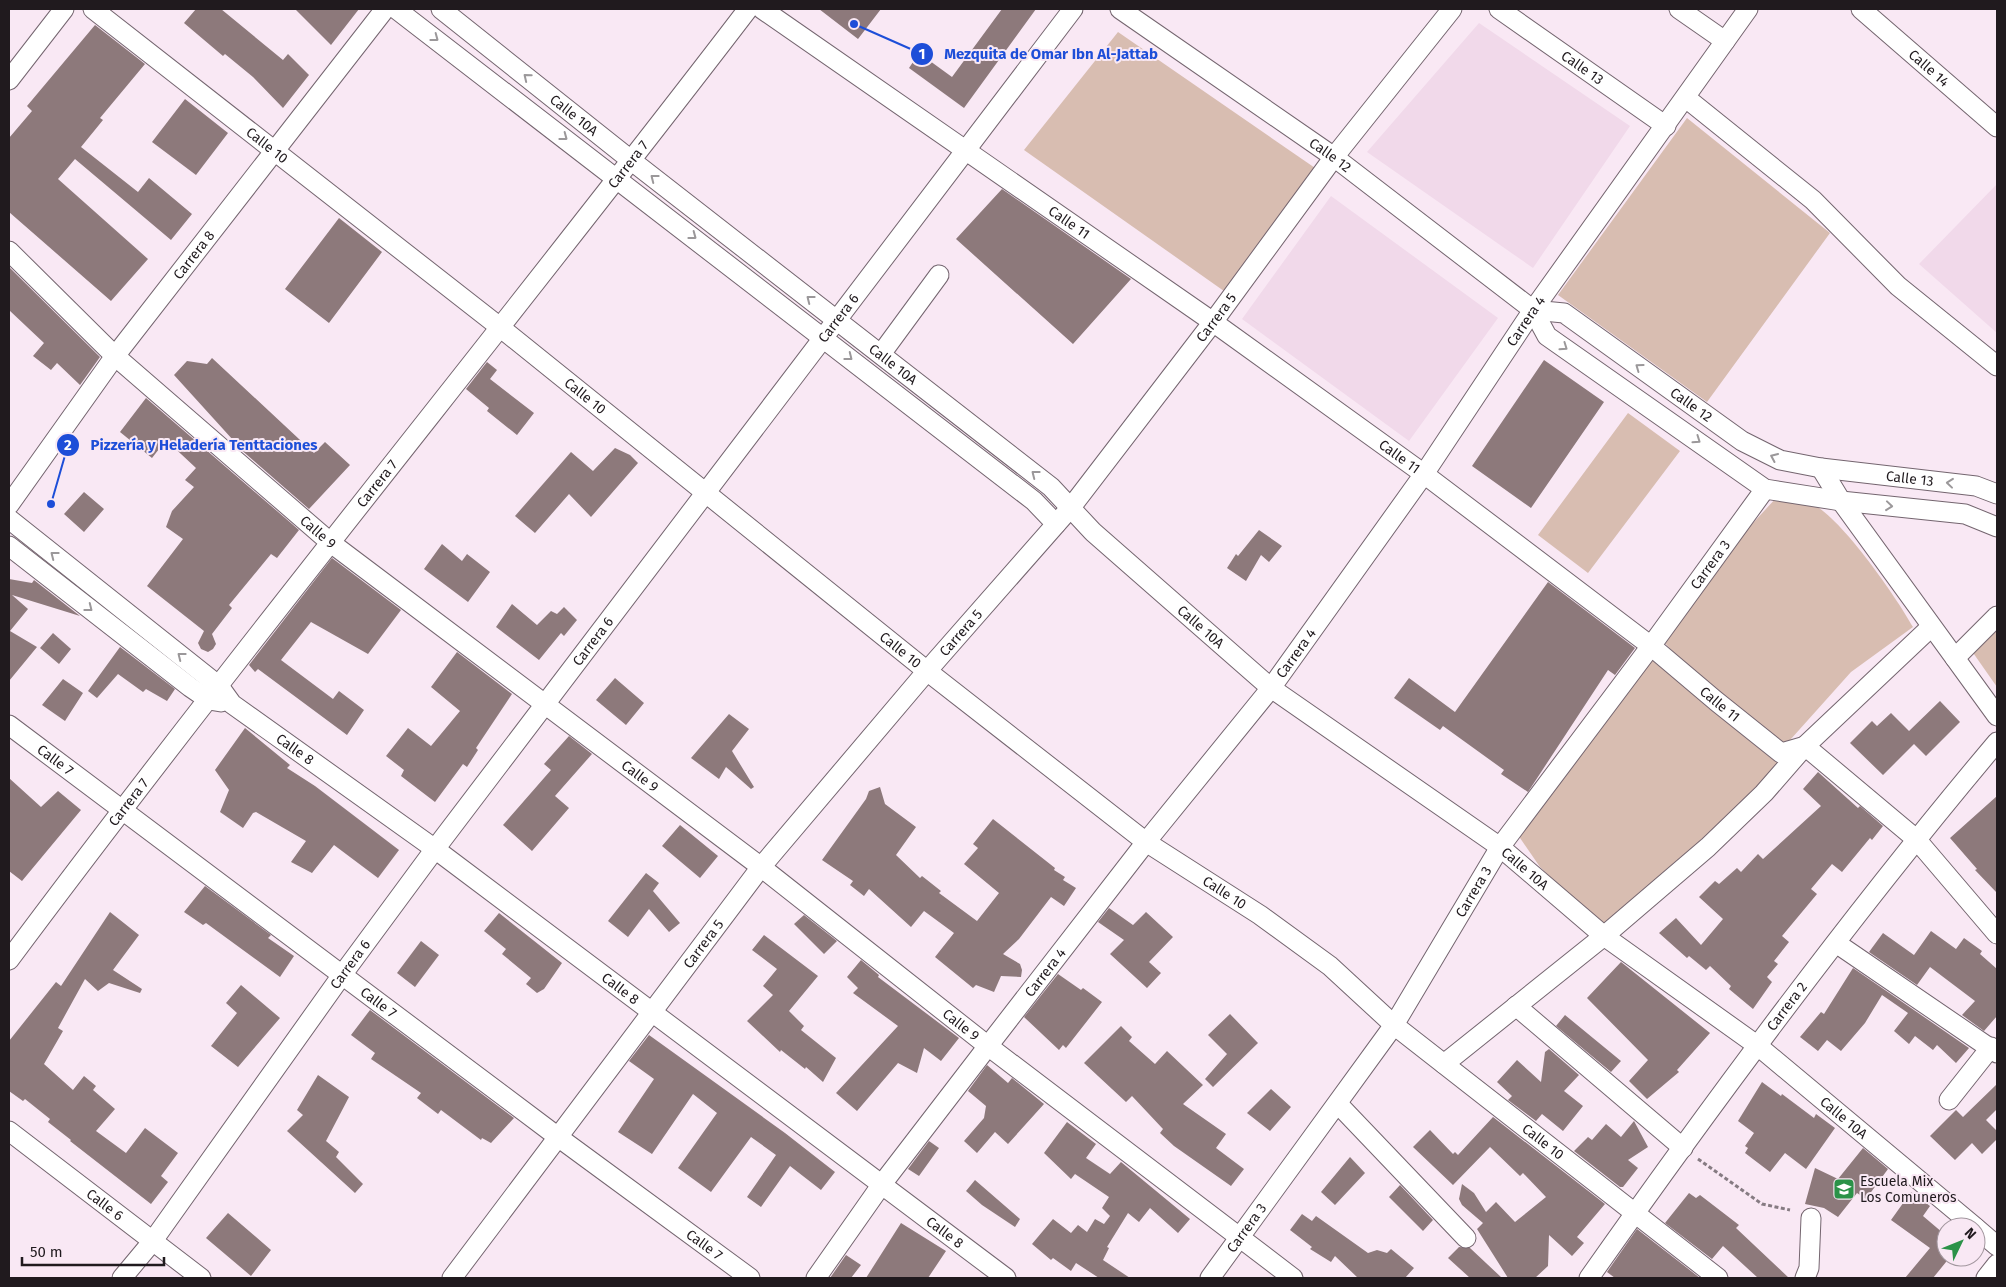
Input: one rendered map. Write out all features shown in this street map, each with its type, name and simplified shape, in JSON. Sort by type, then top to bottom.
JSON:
[{"type":"street","points":[[9,80],[64,9]]},
{"type":"street","name":"Calle 10","points":[[93,9],[501,328],[926,671],[1146,842],[1260,915],[1330,966],[1394,1025],[1718,1278]]},
{"type":"street","name":"Carrera 8","points":[[9,505],[115,356],[385,9]]},
{"type":"street","name":"Calle 10A","points":[[396,9],[823,336],[1034,501],[1056,524]]},
{"type":"street","name":"Calle 10A","points":[[440,9],[1051,487],[1072,506],[1093,532],[1271,688],[1500,847],[1604,936],[1758,1046],[1964,1217]]},
{"type":"street","name":"Carrera 7","points":[[9,960],[122,809],[632,161],[748,9]]},
{"type":"street","name":"Calle 11","points":[[762,9],[1213,322],[1424,474],[1651,646],[1716,701],[1782,752],[1804,746]]},
{"type":"street","name":"Carrera 6","points":[[122,1278],[152,1242],[342,975],[435,849],[1073,9]]},
{"type":"street","name":"Calle 12","points":[[1120,9],[1334,157],[1534,310],[1548,336],[1765,489],[1841,501]]},
{"type":"street","name":"Carrera 5","points":[[452,1278],[760,867],[926,671],[1072,506],[1213,322],[1334,157],[1452,9]]},
{"type":"street","name":"Calle 13","points":[[1499,9],[1666,126]]},
{"type":"street","points":[[1680,9],[1726,41]]},
{"type":"street","name":"Carrera 4","points":[[816,1278],[882,1184],[988,1046],[1146,842],[1271,688],[1424,474],[1534,310],[1748,9]]},
{"type":"street","name":"Calle 14","points":[[1861,9],[1997,127]]},
{"type":"street","points":[[1686,98],[1813,200],[1898,286],[1997,366]]},
{"type":"street","name":"Calle 9","points":[[9,251],[115,356],[331,543],[760,867],[988,1046],[1239,1239],[1293,1278]]},
{"type":"street","points":[[881,354],[939,275]]},
{"type":"street","name":"Calle 12","points":[[1534,310],[1564,313],[1742,442],[1780,460],[1821,468]]},
{"type":"street","points":[[1821,468],[1841,501],[1931,628],[1997,716]]},
{"type":"street","name":"Calle 13","points":[[1821,468],[1976,486],[1997,494]]},
{"type":"street","name":"Carrera 3","points":[[1210,1278],[1394,1025],[1500,847],[1651,646],[1765,489]]},
{"type":"street","points":[[1841,501],[1965,514],[1997,527]]},
{"type":"street","name":"Calle 8","points":[[9,520],[214,693]]},
{"type":"street","name":"Calle 8","points":[[9,546],[435,849],[1006,1278]]},
{"type":"street","points":[[1954,658],[1997,616]]},
{"type":"street","points":[[1444,1064],[1604,936],[1715,840],[1764,793],[1804,746],[1931,628]]},
{"type":"street","name":"Calle 7","points":[[9,725],[558,1137],[750,1278]]},
{"type":"street","name":"Carrera 2","points":[[1589,1278],[1758,1046],[1836,943],[1916,839],[1997,742]]},
{"type":"street","points":[[1804,746],[1916,839],[1997,934]]},
{"type":"street","points":[[1836,943],[1994,1050],[1949,1100]]},
{"type":"street","points":[[1516,1006],[1683,1148]]},
{"type":"street","points":[[1338,1104],[1466,1238]]},
{"type":"street","name":"Calle 6","points":[[9,1131],[201,1278]]},
{"type":"street","points":[[1804,1278],[1809,1268],[1811,1218]]},
{"type":"street","name":"Calle 10A","points":[[1986,1236],[1997,1246]]},
{"type":"street","points":[[1986,1278],[1997,1264]]},
{"type":"path","points":[[1683,1148],[1762,1204],[1790,1210]]},
{"type":"shaded area","points":[[1479,23],[1630,126],[1533,268],[1367,152]]},
{"type":"shaded area","points":[[1118,32],[1318,170],[1231,296],[1024,150]]},
{"type":"shaded area","points":[[1687,118],[1830,233],[1707,402],[1558,295]]},
{"type":"shaded area","points":[[1997,184],[1997,333],[1919,264]]},
{"type":"shaded area","points":[[1331,196],[1498,318],[1409,441],[1242,319]]},
{"type":"shaded area","points":[[1628,413],[1680,451],[1588,573],[1538,535]]},
{"type":"shaded area","points":[[1777,497],[1808,502],[1820,509],[1835,522],[1881,577],[1913,627],[1851,672],[1782,749],[1698,679],[1664,642],[1718,561]]},
{"type":"shaded area","points":[[1997,626],[1997,687],[1969,647]]},
{"type":"shaded area","points":[[1653,652],[1784,757],[1707,840],[1604,930],[1540,867],[1518,835]]},
{"type":"building","points":[[196,9],[221,9],[283,60],[288,54],[309,75],[283,108],[253,77],[225,54],[223,56],[184,23]]},
{"type":"building","points":[[295,9],[359,9],[331,45]]},
{"type":"building","points":[[819,9],[881,9],[858,39]]},
{"type":"building","points":[[1002,9],[1036,9],[964,108],[909,68],[919,53],[952,77]]},
{"type":"building","points":[[95,25],[145,64],[100,118],[103,120],[81,147],[138,192],[149,178],[192,214],[171,240],[75,159],[58,179],[148,259],[111,301],[9,212],[9,138],[32,111],[27,106]]},
{"type":"building","points":[[185,99],[228,133],[196,175],[152,142]]},
{"type":"building","points":[[1002,189],[1131,279],[1073,344],[956,239]]},
{"type":"building","points":[[339,218],[382,252],[329,323],[285,289]]},
{"type":"building","points":[[9,267],[100,357],[80,385],[57,363],[51,370],[33,356],[44,343],[9,310]]},
{"type":"building","points":[[212,358],[314,453],[325,442],[350,465],[309,509],[231,441],[233,440],[174,375],[187,361],[207,364]]},
{"type":"building","points":[[1544,360],[1604,402],[1531,508],[1472,466]]},
{"type":"building","points":[[487,362],[497,370],[490,379],[534,413],[517,435],[487,411],[489,408],[466,389]]},
{"type":"building","points":[[146,398],[299,530],[277,558],[271,554],[229,605],[232,608],[212,634],[216,644],[208,652],[201,649],[198,643],[204,631],[147,586],[183,539],[166,527],[172,511],[194,487],[185,480],[196,468],[166,440],[152,458],[120,432]]},
{"type":"building","points":[[615,448],[630,455],[638,463],[591,517],[569,494],[535,533],[515,516],[571,452],[593,471]]},
{"type":"building","points":[[84,492],[104,509],[84,532],[64,514]]},
{"type":"building","points":[[1259,530],[1282,546],[1269,562],[1261,555],[1246,581],[1227,568],[1236,554],[1238,556]]},
{"type":"building","points":[[442,544],[462,561],[467,554],[490,572],[468,602],[424,569]]},
{"type":"building","points":[[332,558],[401,610],[368,654],[311,622],[281,660],[333,699],[339,691],[364,710],[347,735],[258,669],[255,672],[249,665]]},
{"type":"building","points":[[9,579],[32,583],[34,580],[80,616],[12,595],[28,609],[10,631],[37,647],[9,681]]},
{"type":"building","points":[[1548,582],[1635,648],[1615,675],[1608,670],[1528,792],[1501,774],[1504,770],[1443,726],[1440,730],[1394,698],[1409,678],[1455,712]]},
{"type":"building","points":[[512,604],[537,625],[551,611],[557,614],[564,607],[577,620],[564,636],[561,633],[539,660],[496,627]]},
{"type":"building","points":[[53,633],[71,649],[59,664],[40,648]]},
{"type":"building","points":[[120,647],[175,689],[167,701],[146,689],[143,692],[118,674],[97,698],[88,691]]},
{"type":"building","points":[[457,652],[512,694],[476,748],[478,750],[467,767],[463,764],[435,802],[401,776],[404,770],[386,756],[408,728],[431,746],[460,711],[431,687]]},
{"type":"building","points":[[615,678],[644,703],[626,725],[596,700]]},
{"type":"building","points":[[63,679],[83,693],[65,721],[42,705]]},
{"type":"building","points":[[1940,701],[1960,722],[1926,756],[1914,744],[1883,775],[1850,743],[1872,721],[1877,726],[1891,713],[1909,731]]},
{"type":"building","points":[[729,714],[749,729],[732,751],[754,787],[751,789],[726,767],[719,779],[691,758]]},
{"type":"building","points":[[245,728],[290,765],[287,768],[315,786],[399,850],[378,878],[334,845],[312,873],[291,862],[306,841],[256,812],[253,813],[243,828],[220,812],[229,790],[215,770]]},
{"type":"building","points":[[569,736],[592,754],[555,796],[569,808],[532,851],[503,825],[551,770],[544,764]]},
{"type":"building","points":[[1818,772],[1858,808],[1860,806],[1883,826],[1872,840],[1870,838],[1842,872],[1832,864],[1811,889],[1817,894],[1782,936],[1789,942],[1774,961],[1778,964],[1767,977],[1772,982],[1753,1009],[1729,989],[1731,986],[1710,966],[1706,970],[1689,956],[1687,958],[1659,933],[1676,918],[1701,945],[1723,919],[1699,897],[1715,881],[1719,884],[1737,868],[1741,872],[1758,854],[1763,859],[1821,806],[1803,789]]},
{"type":"building","points":[[9,778],[41,807],[58,791],[81,810],[22,881],[9,871]]},
{"type":"building","points":[[880,787],[885,804],[916,827],[896,855],[920,878],[922,876],[941,891],[939,893],[977,921],[999,893],[964,864],[978,848],[973,844],[993,819],[1055,868],[1054,870],[1065,877],[1063,880],[1076,888],[1064,906],[1051,897],[1019,939],[1003,954],[1020,964],[1022,970],[1021,977],[1001,976],[994,992],[976,985],[973,988],[935,957],[954,933],[924,911],[911,927],[869,889],[864,896],[850,885],[853,881],[822,860],[866,799],[869,791]]},
{"type":"building","points":[[1997,796],[1997,893],[1975,870],[1977,869],[1950,838]]},
{"type":"building","points":[[680,825],[718,856],[700,878],[662,846]]},
{"type":"building","points":[[646,873],[659,883],[653,891],[680,923],[669,932],[649,909],[628,937],[608,921]]},
{"type":"building","points":[[205,886],[271,935],[268,938],[294,956],[280,977],[206,923],[203,925],[184,912]]},
{"type":"building","points":[[1109,908],[1133,925],[1146,912],[1173,937],[1149,962],[1161,973],[1147,988],[1110,954],[1124,940],[1098,922]]},
{"type":"building","points":[[110,912],[139,935],[113,970],[142,989],[140,993],[109,983],[98,991],[85,979],[58,1028],[63,1031],[44,1064],[73,1090],[84,1076],[96,1086],[93,1090],[115,1109],[96,1131],[126,1153],[145,1128],[178,1153],[161,1176],[168,1182],[151,1204],[70,1141],[48,1122],[50,1119],[25,1099],[23,1101],[9,1091],[9,1041],[56,982],[61,986]]},
{"type":"building","points":[[499,913],[562,963],[544,989],[537,993],[526,984],[531,978],[502,954],[506,949],[484,931]]},
{"type":"building","points":[[804,915],[837,941],[824,954],[794,924]]},
{"type":"building","points":[[1931,931],[1956,949],[1964,938],[1982,951],[1980,954],[1997,969],[1997,1016],[1984,1031],[1962,1015],[1975,1001],[1930,967],[1917,985],[1869,952],[1883,933],[1914,955]]},
{"type":"building","points":[[764,935],[818,976],[789,1011],[804,1026],[801,1030],[836,1058],[823,1082],[806,1067],[805,1069],[781,1050],[780,1052],[747,1021],[773,995],[763,986],[777,969],[752,950]]},
{"type":"building","points":[[421,941],[439,955],[415,987],[397,973]]},
{"type":"building","points":[[861,960],[879,975],[878,977],[959,1038],[941,1061],[924,1048],[917,1073],[898,1063],[857,1111],[836,1093],[898,1026],[853,993],[858,988],[847,977]]},
{"type":"building","points":[[1621,962],[1710,1033],[1677,1070],[1679,1072],[1647,1099],[1629,1081],[1648,1060],[1587,998]]},
{"type":"building","points":[[1853,968],[1969,1048],[1956,1063],[1937,1045],[1933,1050],[1915,1036],[1909,1044],[1894,1031],[1908,1013],[1882,995],[1865,1023],[1841,1051],[1827,1040],[1818,1051],[1800,1037],[1821,1012],[1824,1014]]},
{"type":"building","points":[[1058,974],[1081,990],[1083,988],[1102,1002],[1066,1048],[1063,1045],[1059,1050],[1024,1017]]},
{"type":"building","points":[[241,985],[280,1018],[238,1067],[211,1046],[237,1013],[226,1003]]},
{"type":"building","points":[[370,1010],[514,1118],[491,1143],[482,1138],[481,1140],[441,1110],[438,1114],[417,1098],[421,1093],[371,1059],[375,1053],[351,1035]]},
{"type":"building","points":[[1230,1014],[1258,1043],[1213,1087],[1205,1079],[1227,1054],[1208,1035]]},
{"type":"building","points":[[1565,1015],[1621,1061],[1611,1072],[1556,1026]]},
{"type":"building","points":[[1121,1026],[1132,1037],[1129,1041],[1155,1064],[1167,1051],[1203,1085],[1183,1104],[1226,1134],[1216,1148],[1244,1169],[1231,1186],[1174,1146],[1160,1133],[1163,1129],[1132,1096],[1126,1102],[1084,1063]]},
{"type":"building","points":[[649,1035],[785,1133],[835,1172],[821,1190],[790,1166],[761,1207],[747,1197],[776,1155],[751,1137],[711,1192],[678,1168],[717,1113],[693,1094],[652,1154],[618,1132],[654,1079],[629,1061]]},
{"type":"building","points":[[1549,1049],[1579,1075],[1564,1091],[1583,1106],[1563,1131],[1542,1114],[1536,1121],[1508,1100],[1512,1096],[1497,1082],[1517,1060],[1541,1082],[1545,1052]]},
{"type":"building","points":[[987,1065],[1008,1083],[1012,1078],[1044,1104],[1008,1144],[995,1132],[977,1153],[964,1141],[984,1118],[986,1106],[968,1091]]},
{"type":"building","points":[[318,1075],[349,1097],[326,1141],[339,1152],[336,1157],[363,1184],[355,1193],[287,1131],[303,1115],[297,1110]]},
{"type":"building","points":[[1762,1082],[1781,1096],[1782,1094],[1814,1118],[1816,1114],[1835,1128],[1806,1169],[1785,1153],[1770,1172],[1745,1153],[1748,1148],[1745,1146],[1754,1133],[1738,1121]]},
{"type":"building","points":[[1997,1084],[1997,1109],[1986,1120],[1997,1131],[1997,1139],[1982,1154],[1972,1143],[1955,1160],[1930,1136],[1956,1110],[1963,1117]]},
{"type":"building","points":[[1271,1089],[1291,1107],[1270,1131],[1247,1113]]},
{"type":"building","points":[[1493,1117],[1605,1204],[1577,1237],[1584,1243],[1572,1256],[1549,1235],[1548,1266],[1535,1278],[1508,1278],[1477,1229],[1483,1223],[1462,1205],[1459,1199],[1462,1184],[1474,1193],[1486,1212],[1496,1202],[1515,1222],[1546,1197],[1523,1173],[1520,1176],[1490,1147],[1453,1185],[1413,1147],[1430,1130],[1453,1154],[1455,1152],[1458,1155]]},
{"type":"building","points":[[1634,1121],[1648,1147],[1628,1160],[1638,1168],[1623,1187],[1620,1187],[1574,1151],[1588,1137],[1592,1140],[1606,1124],[1621,1137]]},
{"type":"building","points":[[1067,1122],[1096,1144],[1086,1158],[1110,1174],[1121,1162],[1190,1219],[1178,1233],[1150,1208],[1139,1222],[1128,1213],[1107,1247],[1109,1248],[1103,1260],[1130,1278],[1099,1278],[1076,1263],[1071,1271],[1053,1258],[1051,1260],[1032,1244],[1053,1219],[1071,1233],[1078,1225],[1087,1232],[1095,1219],[1104,1224],[1110,1216],[1102,1208],[1109,1197],[1075,1174],[1071,1179],[1044,1153]]},
{"type":"building","points":[[929,1141],[939,1148],[919,1176],[908,1169]]},
{"type":"building","points":[[1863,1148],[1888,1169],[1866,1199],[1857,1193],[1838,1217],[1824,1208],[1805,1204],[1815,1168],[1838,1179]]},
{"type":"building","points":[[1350,1157],[1365,1173],[1335,1205],[1321,1192]]},
{"type":"building","points":[[975,1180],[1020,1219],[1015,1227],[982,1205],[966,1191]]},
{"type":"building","points":[[1400,1185],[1433,1220],[1423,1231],[1389,1197]]},
{"type":"building","points":[[1911,1192],[1930,1206],[1923,1216],[1936,1227],[1936,1267],[1942,1267],[1933,1278],[1905,1278],[1930,1248],[1891,1220]]},
{"type":"building","points":[[1689,1193],[1696,1198],[1700,1195],[1739,1225],[1736,1228],[1789,1278],[1758,1278],[1723,1246],[1712,1259],[1665,1223]]},
{"type":"building","points":[[228,1213],[271,1250],[251,1276],[206,1238]]},
{"type":"building","points":[[1302,1214],[1312,1221],[1316,1216],[1368,1253],[1377,1250],[1387,1253],[1391,1249],[1414,1268],[1405,1278],[1358,1278],[1335,1256],[1331,1262],[1310,1249],[1312,1247],[1290,1230]]},
{"type":"building","points":[[901,1223],[946,1251],[928,1278],[866,1278]]},
{"type":"building","points":[[1637,1229],[1700,1278],[1615,1278],[1607,1272]]},
{"type":"building","points":[[1459,1247],[1470,1248],[1502,1278],[1470,1278],[1448,1258]]},
{"type":"building","points":[[846,1255],[861,1265],[851,1278],[830,1278]]},
{"type":"place","name":"Mezquita de Omar Ibn Al-Jattab","points":[[854,24]]},
{"type":"place","name":"Pizzería y Heladería Tenttaciones","points":[[51,504]]},
{"type":"place","name":"Escuela Mix Los Comuneros","points":[[1844,1189]]}]
